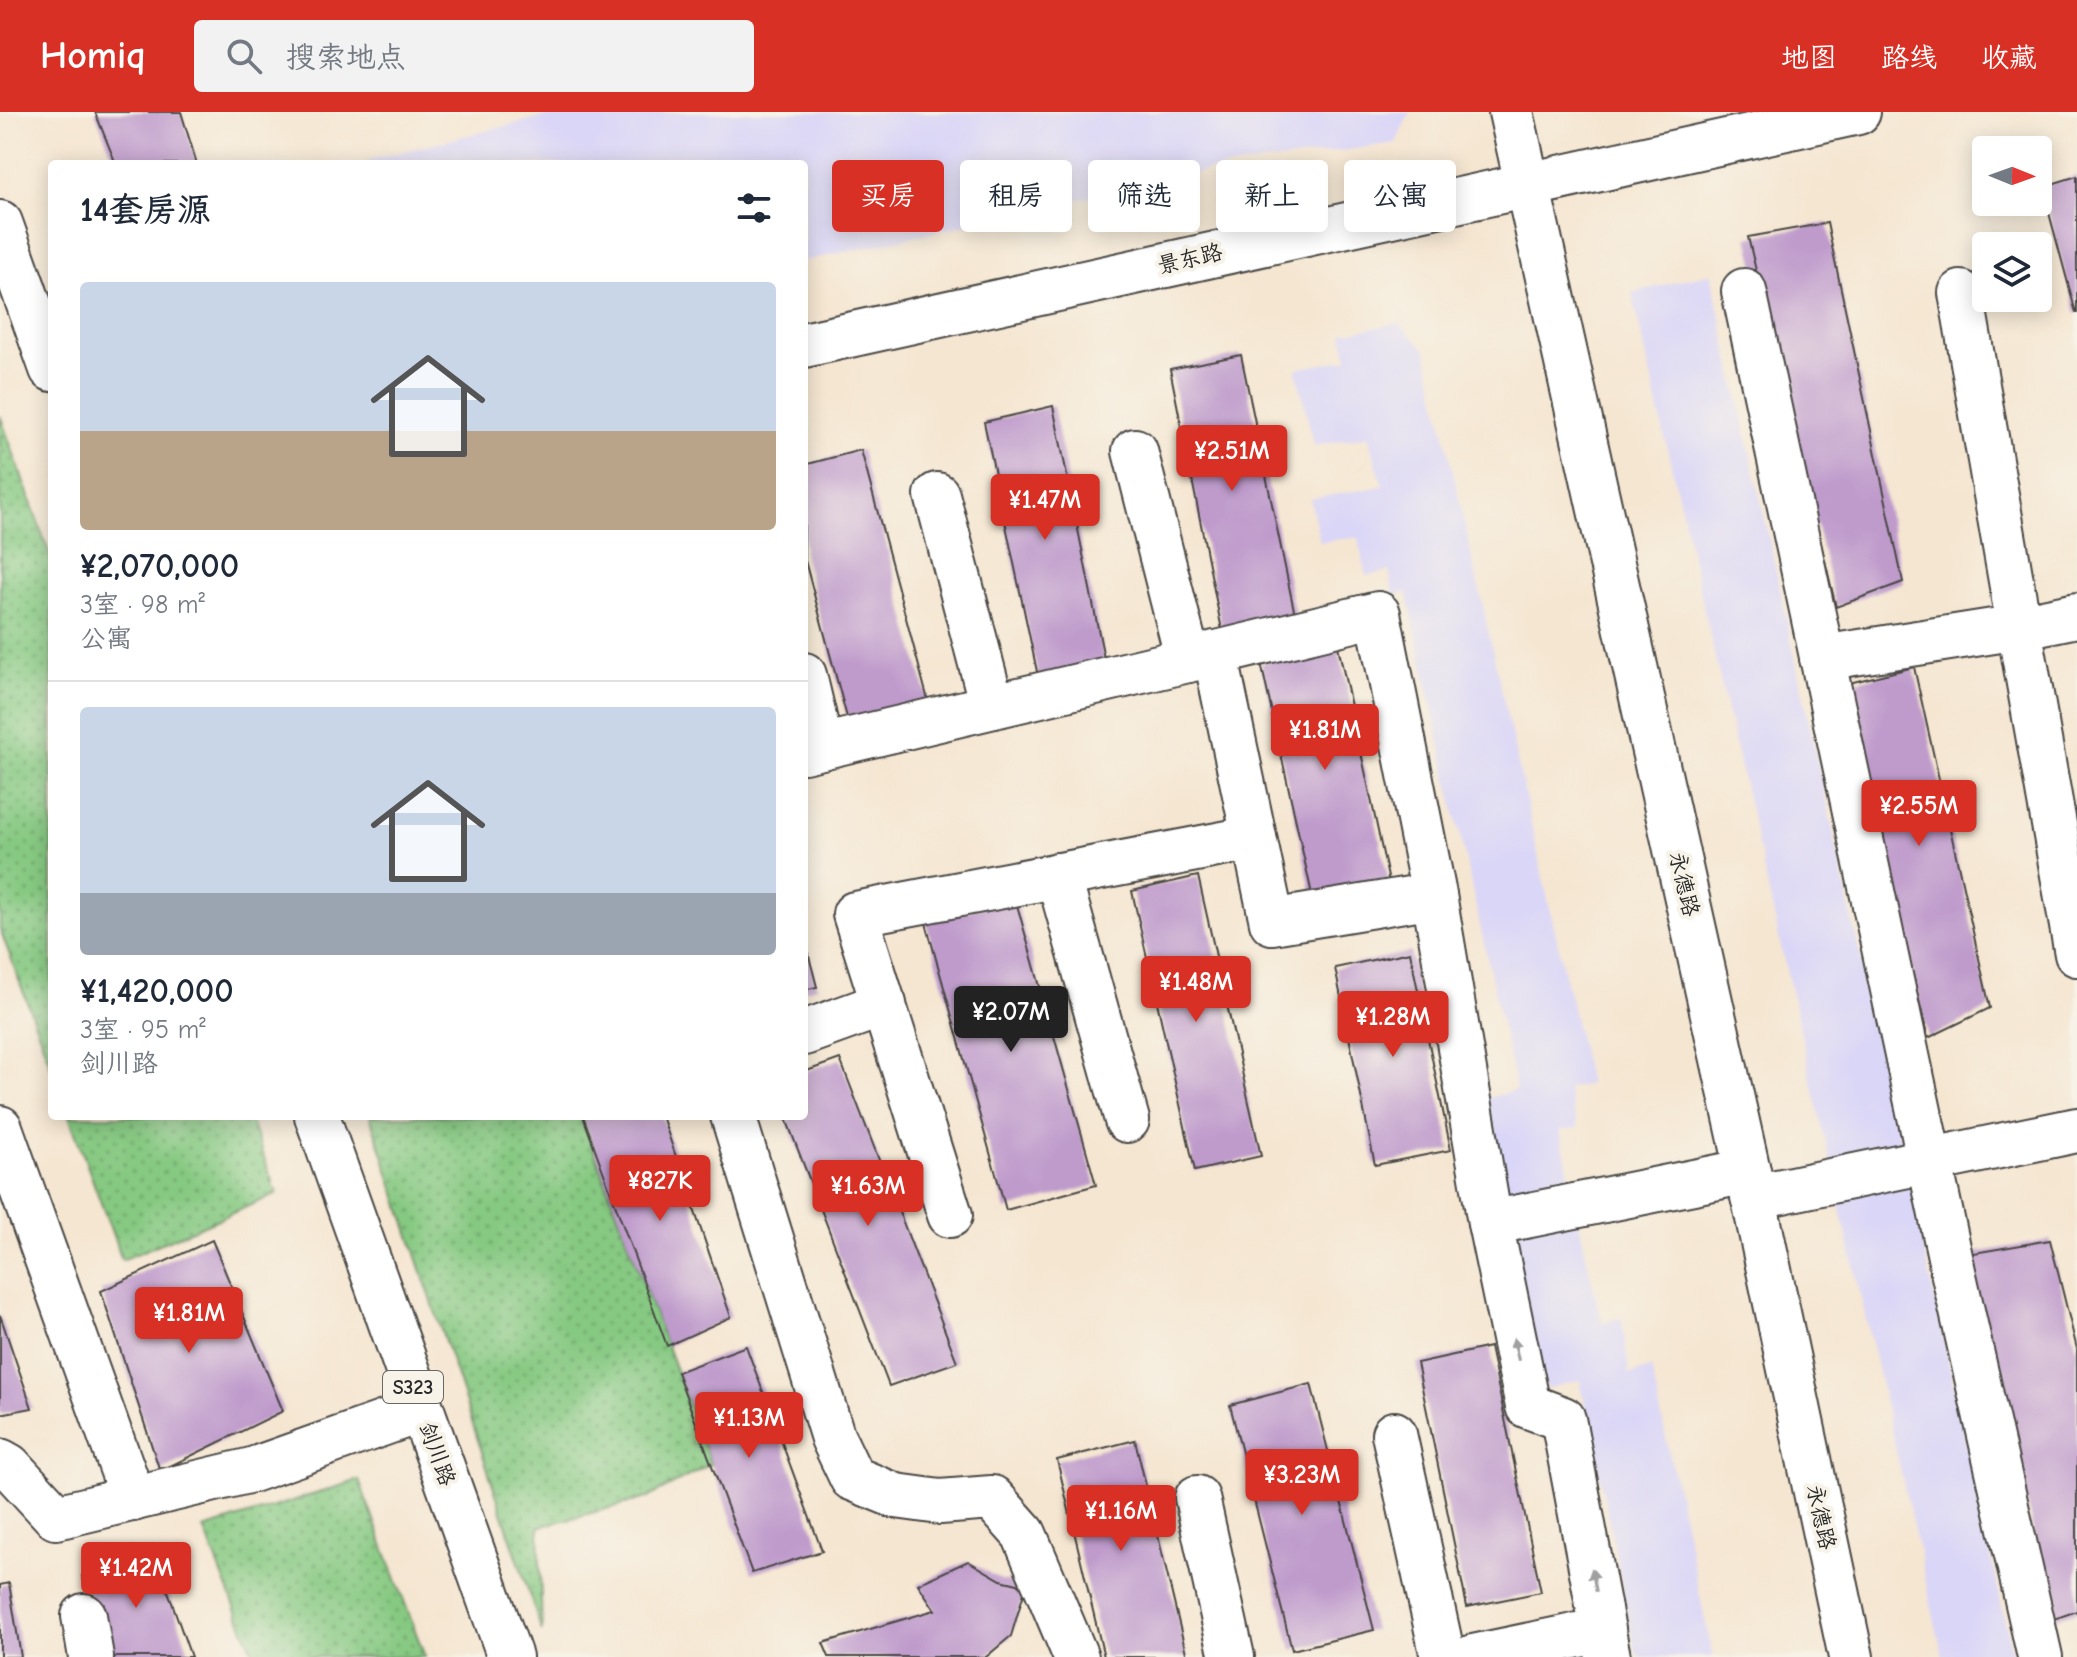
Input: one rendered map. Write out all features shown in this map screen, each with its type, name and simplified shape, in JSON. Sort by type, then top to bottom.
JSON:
[{"type":"street","name":"永德路","points":[[1511,112],[1751,1184],[1851,1657]]},
{"type":"street","name":"景东路","points":[[808,344],[1858,112]]},
{"type":"street","points":[[0,223],[48,358]]},
{"type":"street","points":[[1744,291],[1930,1160],[2052,1653]]},
{"type":"street","points":[[1961,293],[2077,954]]},
{"type":"street","points":[[1135,451],[1201,656],[1254,838],[1272,922],[1434,895]]},
{"type":"street","points":[[937,495],[992,706]]},
{"type":"street","points":[[808,708],[813,749],[1378,614],[1434,895],[1490,1223],[1528,1406],[1563,1419],[1606,1643],[1473,1657]]},
{"type":"street","points":[[1822,658],[2077,615]]},
{"type":"street","points":[[950,1215],[855,914],[1254,838]]},
{"type":"street","points":[[1058,875],[1127,1120]]},
{"type":"street","points":[[808,1032],[884,1004]]},
{"type":"street","name":"剑川路","points":[[318,1120],[510,1657]]},
{"type":"street","points":[[734,1120],[833,1438],[852,1478],[896,1496],[940,1502],[992,1498],[1024,1534],[1076,1657]]},
{"type":"street","points":[[0,1128],[133,1499]]},
{"type":"street","points":[[1490,1223],[1930,1160],[2077,1130]]},
{"type":"street","points":[[0,1461],[9,1466],[56,1517],[252,1470],[421,1410]]},
{"type":"street","points":[[1394,1434],[1443,1657]]},
{"type":"street","points":[[1197,1498],[1232,1657]]},
{"type":"shaded area","points":[[562,112],[1410,112],[1396,143],[1279,160],[1216,160],[1216,169],[1200,172],[1200,160],[1088,160],[1088,197],[1072,201],[1072,160],[960,160],[960,226],[944,230],[944,160],[832,160],[832,232],[933,232],[808,260],[808,160],[369,160]]},
{"type":"shaded area","points":[[1711,273],[2013,1657],[1943,1657],[1632,293]]},
{"type":"shaded area","points":[[1399,323],[1426,350],[1589,1084],[1567,1089],[1578,1128],[1560,1130],[1590,1274],[1602,1322],[1622,1318],[1629,1374],[1651,1368],[1713,1657],[1637,1657],[1580,1380],[1546,1389],[1477,1101],[1516,1090],[1407,592],[1394,595],[1389,571],[1366,576],[1358,537],[1320,542],[1310,499],[1383,486],[1368,436],[1314,446],[1296,369],[1348,359],[1342,333]]},
{"type":"green space","points":[[0,415],[48,550],[48,1058],[0,929]]},
{"type":"green space","points":[[70,1120],[250,1120],[277,1194],[122,1260]]},
{"type":"green space","points":[[371,1120],[582,1120],[711,1464],[647,1498],[539,1527],[542,1632]]},
{"type":"green space","points":[[359,1480],[425,1657],[255,1657],[204,1529]]},
{"type":"building","points":[[95,112],[181,112],[196,160],[114,160]]},
{"type":"building","points":[[2077,176],[2077,313],[2050,216],[2052,184]]},
{"type":"building","points":[[1827,223],[1903,582],[1836,607],[1748,237]]},
{"type":"building","points":[[1241,355],[1295,615],[1222,630],[1170,369]]},
{"type":"building","points":[[1053,406],[1105,663],[1039,681],[984,422]]},
{"type":"building","points":[[861,450],[929,704],[849,725],[808,572],[808,464]]},
{"type":"building","points":[[1338,646],[1389,882],[1313,899],[1261,663]]},
{"type":"building","points":[[1914,667],[1990,1008],[1928,1038],[1845,684]]},
{"type":"building","points":[[1198,876],[1261,1156],[1195,1171],[1132,891]]},
{"type":"building","points":[[1015,898],[1096,1185],[1006,1210],[926,923]]},
{"type":"building","points":[[808,952],[817,987],[808,989]]},
{"type":"building","points":[[1410,952],[1451,1150],[1375,1165],[1335,968]]},
{"type":"building","points":[[840,1059],[957,1362],[889,1386],[787,1120],[808,1120],[808,1071]]},
{"type":"building","points":[[584,1120],[663,1120],[731,1317],[667,1346]]},
{"type":"building","points":[[212,1240],[283,1411],[160,1471],[101,1291]]},
{"type":"building","points":[[2050,1240],[2077,1349],[2077,1611],[2054,1619],[1968,1254]]},
{"type":"building","points":[[0,1315],[32,1408],[0,1414]]},
{"type":"building","points":[[746,1346],[822,1551],[752,1573],[677,1372]]},
{"type":"building","points":[[1490,1347],[1541,1592],[1467,1607],[1417,1363]]},
{"type":"building","points":[[1311,1384],[1374,1630],[1292,1650],[1230,1405]]},
{"type":"building","points":[[1135,1440],[1187,1657],[1104,1657],[1057,1460]]},
{"type":"building","points":[[154,1551],[191,1657],[111,1657],[82,1576]]},
{"type":"building","points":[[968,1561],[1001,1580],[1026,1586],[1011,1636],[986,1657],[829,1657],[823,1643],[935,1610],[918,1584]]},
{"type":"building","points":[[9,1583],[21,1657],[0,1657],[0,1585]]}]
